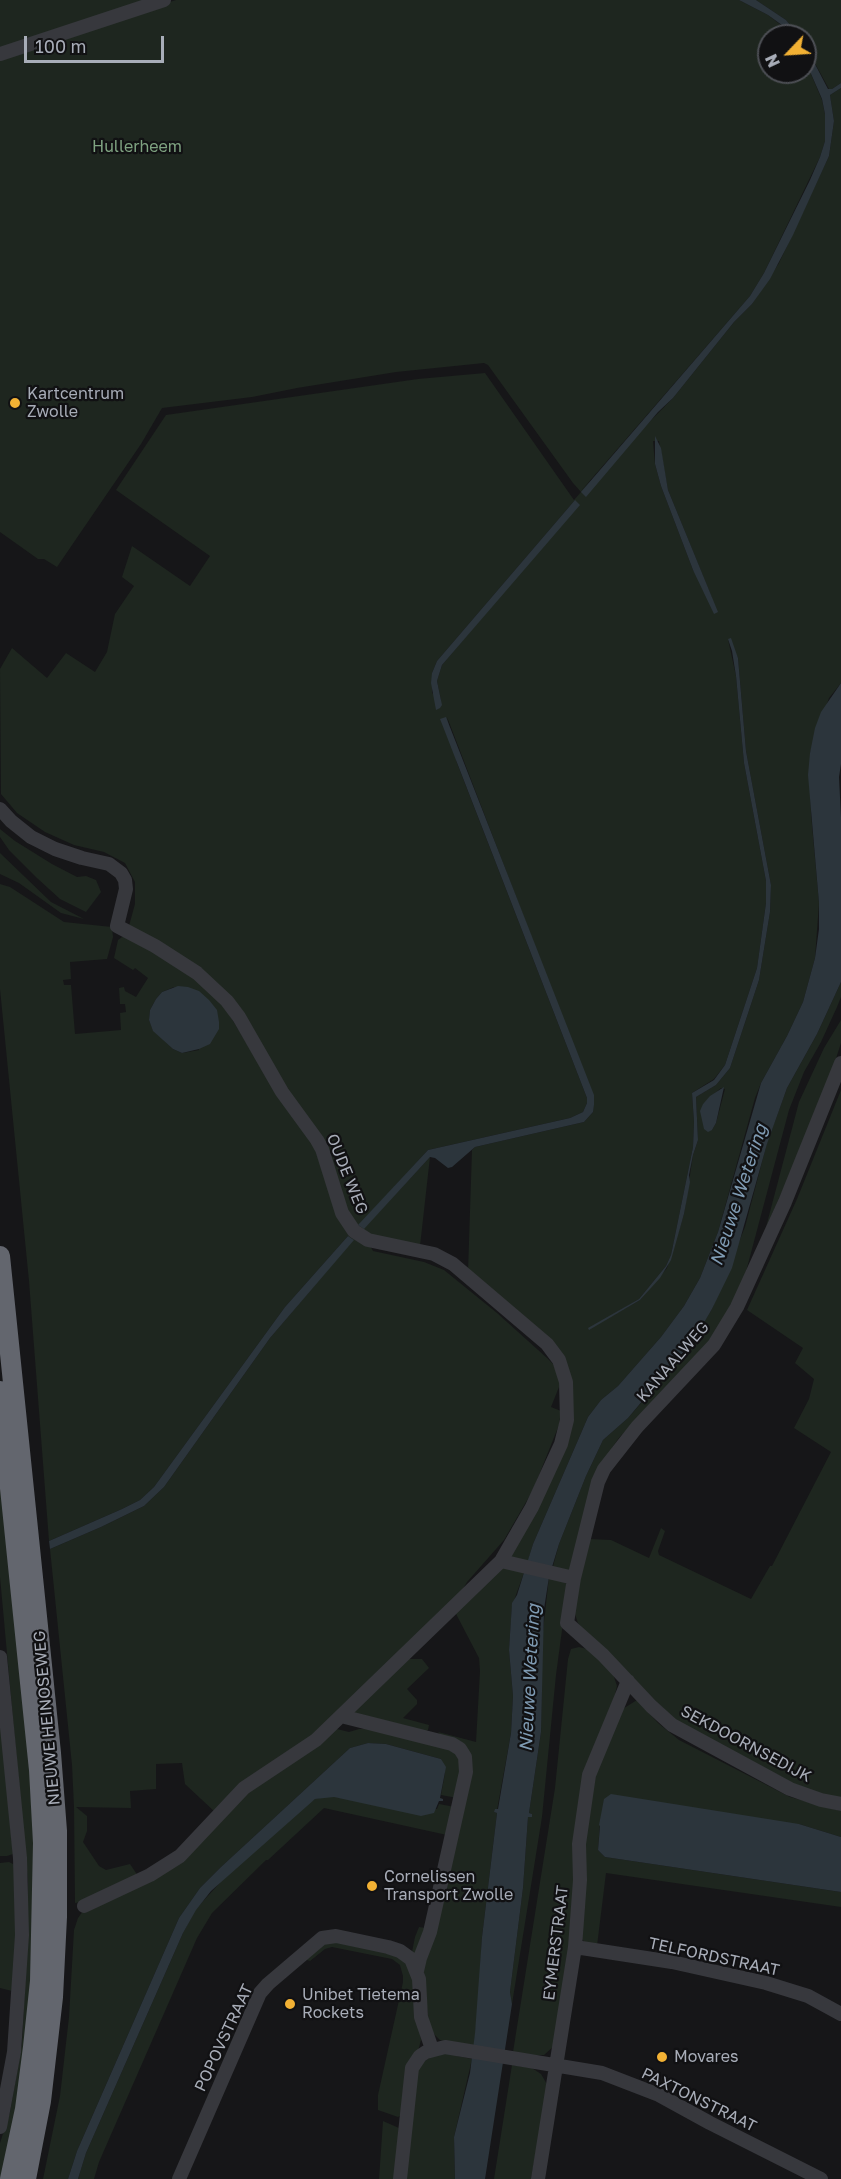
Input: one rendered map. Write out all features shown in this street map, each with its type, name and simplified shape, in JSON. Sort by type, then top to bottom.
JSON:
[{"type":"highway","name":"NIEUWE HEINOSEWEG","points":[[0,1256],[50,1742],[57,1831],[57,1917],[53,1996],[41,2102],[26,2179]]},
{"type":"highway","name":"NIEUWE HEINOSEWEG","points":[[0,1391],[39,1770],[43,1843],[40,1981],[25,2109],[10,2179]]},
{"type":"street","points":[[0,54],[164,0]]},
{"type":"street","name":"OUDE WEG","points":[[0,809],[31,837],[55,849],[116,868],[125,880],[126,889],[117,926],[155,946],[197,973],[227,1001],[282,1092],[322,1149],[342,1213],[354,1231],[368,1240],[428,1252],[447,1259],[547,1344],[559,1360],[566,1382],[566,1428],[541,1489],[506,1562]]},
{"type":"street","name":"KANAALWEG","points":[[568,1617],[568,1577],[604,1469],[637,1427],[714,1345],[737,1307],[785,1202],[841,1064]]},
{"type":"street","points":[[84,1906],[150,1875],[180,1856],[244,1788],[307,1748],[506,1562],[568,1577]]},
{"type":"street","name":"SEKDOORNSEDIJK","points":[[568,1617],[672,1725],[790,1789],[821,1800],[841,1804]]},
{"type":"street","points":[[0,1657],[20,1858],[22,1935],[14,2052],[0,2127]]},
{"type":"street","name":"EYMERSTRAAT","points":[[538,2179],[575,1947],[580,1880],[579,1844],[589,1775],[628,1681]]},
{"type":"street","points":[[341,1716],[452,1744],[460,1749],[467,1767],[430,1932],[417,1971],[421,2017],[432,2049],[420,2056],[412,2068],[399,2179]]},
{"type":"street","name":"POPOVSTRAAT","points":[[179,2179],[260,1993],[312,1944],[322,1938],[336,1936],[388,1947],[406,1954],[417,1971]]},
{"type":"street","name":"TELFORDSTRAAT","points":[[575,1947],[672,1962],[766,1983],[808,1996],[841,2014]]},
{"type":"street","name":"PAXTONSTRAAT","points":[[432,2049],[445,2047],[461,2049],[602,2073],[659,2095],[821,2179]]},
{"type":"green space","name":"Hullerheem","points":[[0,0],[154,0],[148,9],[176,0],[739,0],[768,15],[780,24],[757,24],[757,84],[815,84],[825,114],[825,141],[820,157],[764,273],[750,296],[581,491],[673,398],[734,322],[752,304],[779,263],[829,156],[834,121],[830,95],[841,88],[841,683],[829,698],[810,753],[811,814],[819,903],[815,958],[803,1002],[755,1098],[718,1232],[700,1278],[684,1306],[661,1337],[618,1386],[601,1400],[588,1417],[533,1544],[527,1564],[510,1559],[565,1438],[565,1365],[468,1272],[472,1150],[475,1147],[584,1122],[593,1112],[594,1100],[447,717],[457,763],[587,1103],[583,1112],[570,1118],[428,1150],[359,1225],[364,1228],[430,1157],[420,1246],[371,1236],[349,1218],[325,1149],[243,1020],[157,940],[129,926],[135,904],[135,882],[125,863],[104,852],[74,845],[45,832],[17,813],[1,794],[0,669],[12,648],[47,678],[66,653],[95,672],[107,652],[115,614],[134,586],[122,577],[132,546],[190,586],[210,556],[116,490],[166,415],[418,379],[485,373],[574,500],[581,492],[488,365],[484,363],[396,372],[252,397],[162,408],[141,444],[57,567],[44,559],[38,559],[0,532]],"holes":[[[653,441],[659,441],[668,490],[712,598],[693,570],[661,486],[655,464]],[[575,500],[534,556],[442,665],[437,681],[441,700],[432,693],[432,673],[437,661]],[[728,639],[738,658],[746,751],[771,885],[770,912],[759,980],[730,1068],[716,1085],[696,1097],[698,1140],[693,1155],[684,1214],[667,1268],[640,1300],[589,1329],[639,1299],[666,1266],[671,1255],[693,1147],[692,1093],[714,1079],[725,1065],[757,968],[766,903],[766,881],[744,763],[736,676]],[[721,1088],[725,1089],[712,1130],[703,1104]]]},
{"type":"green space","points":[[756,0],[841,0],[841,83],[829,89],[817,67],[817,24],[789,24]]},
{"type":"green space","points":[[0,829],[52,864],[77,877],[86,876],[96,880],[101,892],[86,912],[60,899],[37,878],[9,850],[0,837]]},
{"type":"green space","points":[[0,853],[51,902],[84,919],[61,913],[19,883],[0,874]]},
{"type":"green space","points":[[0,884],[10,887],[64,922],[112,927],[113,937],[107,959],[70,962],[71,979],[63,980],[64,985],[71,985],[75,1034],[121,1030],[120,1013],[126,1012],[125,1004],[120,1004],[119,988],[124,987],[125,991],[136,997],[148,978],[135,968],[133,970],[114,958],[118,940],[125,935],[192,975],[226,1009],[278,1096],[312,1140],[333,1202],[368,1242],[373,1251],[424,1262],[444,1270],[547,1358],[553,1364],[561,1382],[551,1407],[561,1411],[559,1425],[533,1490],[504,1540],[467,1582],[453,1606],[325,1730],[216,1813],[185,1784],[182,1763],[156,1764],[156,1789],[130,1791],[131,1808],[76,1807],[87,1816],[87,1831],[83,1842],[99,1866],[106,1870],[130,1864],[138,1876],[84,1902],[75,1903],[72,1765],[50,1549],[144,1506],[164,1487],[270,1338],[353,1240],[348,1236],[285,1307],[154,1487],[140,1500],[49,1541],[29,1281],[0,989]],"holes":[[[174,987],[199,1050],[182,1053],[173,1049],[153,1030],[149,1020],[150,1010],[162,992]]]},
{"type":"green space","points":[[841,982],[841,997],[837,1007],[804,1072],[789,1110],[744,1279],[721,1329],[618,1439],[612,1448],[569,1572],[552,1570],[559,1544],[603,1440],[628,1418],[657,1385],[691,1343],[712,1309],[745,1227],[767,1143],[787,1088],[817,1034]]},
{"type":"green space","points":[[841,1020],[841,1043],[819,1111],[766,1227],[799,1102],[824,1048]]},
{"type":"green space","points":[[841,1090],[841,1801],[808,1791],[678,1722],[592,1641],[578,1623],[573,1608],[589,1539],[611,1540],[649,1558],[661,1528],[665,1531],[658,1551],[659,1555],[751,1599],[772,1566],[831,1452],[794,1428],[809,1399],[814,1379],[795,1363],[803,1348],[747,1310],[797,1199]]},
{"type":"green space","points":[[0,1439],[34,1785],[33,1992],[6,2179],[0,2179],[0,2143],[10,2112],[22,2043],[28,1882],[0,1577]]},
{"type":"green space","points":[[499,1567],[525,1570],[512,1606],[509,1650],[513,1696],[511,1733],[497,1810],[494,1812],[497,1813],[482,1937],[474,2047],[440,2040],[432,2032],[429,2025],[423,1969],[470,1767],[438,1732],[476,1742],[479,1658],[455,1612]]},
{"type":"green space","points":[[549,1577],[568,1585],[556,1675],[542,1817],[512,2004],[510,1992],[523,1888],[528,1817],[532,1816],[529,1813],[541,1732],[542,1640]]},
{"type":"green space","points":[[579,1647],[587,1649],[612,1671],[617,1686],[596,1742],[574,1921],[555,2045],[544,2055],[529,2055],[513,2052],[555,1788],[568,1659],[571,1649]]},
{"type":"green space","points":[[403,1659],[422,1659],[429,1668],[407,1689],[417,1700],[417,1704],[403,1718],[429,1725],[428,1730],[423,1733],[354,1716],[350,1711]]},
{"type":"green space","points":[[637,1700],[658,1723],[679,1740],[790,1797],[841,1811],[841,1837],[799,1824],[600,1823],[598,1850],[605,1857],[841,1892],[841,1907],[606,1873],[597,1946],[585,1943],[582,1939],[584,1843],[592,1782],[621,1710]]},
{"type":"green space","points":[[0,1707],[13,1854],[7,1856],[0,1856]]},
{"type":"green space","points":[[333,1728],[349,1732],[359,1729],[381,1729],[451,1747],[462,1759],[457,1798],[441,1795],[445,1773],[441,1759],[386,1744],[368,1743],[350,1748],[200,1888],[179,1918],[77,2151],[68,2179],[43,2179],[60,2096],[69,2017],[74,1930],[78,1918],[83,1911],[149,1879],[233,1803]]},
{"type":"green space","points":[[328,1796],[437,1809],[439,1804],[455,1807],[427,1926],[447,1835],[324,1808],[212,1913],[197,1938],[99,2162],[94,2179],[78,2179],[86,2153],[195,1910],[228,1874],[307,1804],[315,1799]]},
{"type":"green space","points":[[9,1862],[15,1865],[19,1918],[12,1991],[0,1988],[0,1863]]},
{"type":"green space","points":[[419,1927],[426,1928],[415,1957],[412,1952],[415,1937]]},
{"type":"green space","points":[[330,1941],[401,1956],[413,1973],[421,2040],[401,2115],[398,2117],[378,2110],[378,2095],[403,1982],[400,1965],[392,1959],[332,1947],[325,1949],[310,1961],[307,1960],[306,1957],[320,1945]]},
{"type":"green space","points":[[438,2053],[457,2053],[457,2056],[472,2059],[454,2137],[455,2179],[405,2179],[417,2071],[423,2062]]},
{"type":"green space","points":[[512,2065],[532,2068],[541,2074],[548,2086],[531,2179],[494,2179]]},
{"type":"green space","points":[[383,2121],[399,2128],[395,2179],[379,2179]]},
{"type":"water","points":[[739,0],[756,0],[789,24],[780,24]]},
{"type":"water","points":[[817,68],[828,89],[841,83],[841,88],[830,95],[834,121],[829,156],[770,279],[752,304],[734,322],[673,398],[658,412],[586,497],[581,492],[750,296],[764,273],[820,157],[825,141],[825,114],[815,84]]},
{"type":"water","points":[[655,436],[661,448],[668,490],[718,612],[714,614],[693,570],[661,486],[655,464]]},
{"type":"water","points":[[575,500],[580,505],[442,665],[437,681],[442,705],[436,710],[431,683],[437,661]]},
{"type":"water","points":[[731,638],[738,658],[746,751],[771,885],[770,912],[759,980],[730,1068],[716,1085],[696,1097],[698,1140],[689,1175],[690,1182],[684,1214],[671,1260],[660,1278],[640,1300],[589,1330],[588,1328],[639,1299],[666,1266],[671,1255],[693,1147],[692,1093],[714,1080],[725,1065],[757,968],[766,903],[766,881],[744,763],[736,676],[728,639]]},
{"type":"water","name":"Nieuwe Wetering","points":[[841,683],[839,777],[841,982],[817,1034],[787,1088],[767,1144],[732,1268],[712,1309],[682,1354],[628,1418],[603,1440],[559,1544],[549,1577],[544,1609],[541,1732],[529,1813],[532,1817],[528,1817],[523,1888],[510,1992],[512,2004],[485,2179],[455,2179],[454,2137],[470,2073],[475,2033],[482,1937],[497,1813],[494,1812],[498,1809],[511,1733],[513,1696],[509,1650],[512,1603],[517,1595],[533,1544],[588,1417],[601,1400],[618,1386],[661,1337],[684,1306],[700,1278],[718,1232],[761,1083],[803,1002],[815,958],[819,929],[819,903],[808,775],[810,753],[821,712]]},
{"type":"water","points":[[446,717],[594,1095],[593,1112],[584,1122],[475,1147],[452,1167],[448,1168],[430,1157],[364,1229],[358,1225],[428,1150],[570,1118],[583,1112],[587,1103],[440,719]]},
{"type":"water","points":[[178,986],[199,991],[217,1010],[219,1022],[219,1029],[210,1044],[182,1053],[173,1049],[153,1031],[149,1020],[150,1010],[156,999],[162,992]]},
{"type":"water","points":[[724,1087],[716,1123],[708,1132],[704,1129],[700,1111],[710,1096]]},
{"type":"water","points":[[348,1236],[354,1240],[270,1338],[164,1487],[144,1506],[50,1549],[49,1541],[140,1500],[154,1487],[285,1307]]},
{"type":"water","points":[[368,1743],[386,1744],[441,1759],[446,1767],[440,1798],[443,1801],[439,1801],[434,1813],[421,1816],[334,1797],[315,1799],[211,1891],[196,1910],[183,1933],[86,2153],[78,2179],[68,2179],[77,2151],[179,1918],[200,1888],[221,1867],[350,1748]]},
{"type":"water","points":[[611,1794],[799,1824],[841,1837],[841,1892],[605,1857],[598,1850],[599,1825],[604,1799]]},
{"type":"place","name":"Kartcentrum Zwolle","points":[[15,403]]},
{"type":"place","name":"Cornelissen Transport Zwolle","points":[[372,1886]]},
{"type":"place","name":"Unibet Tietema Rockets","points":[[290,2004]]},
{"type":"place","name":"Movares","points":[[662,2057]]}]
